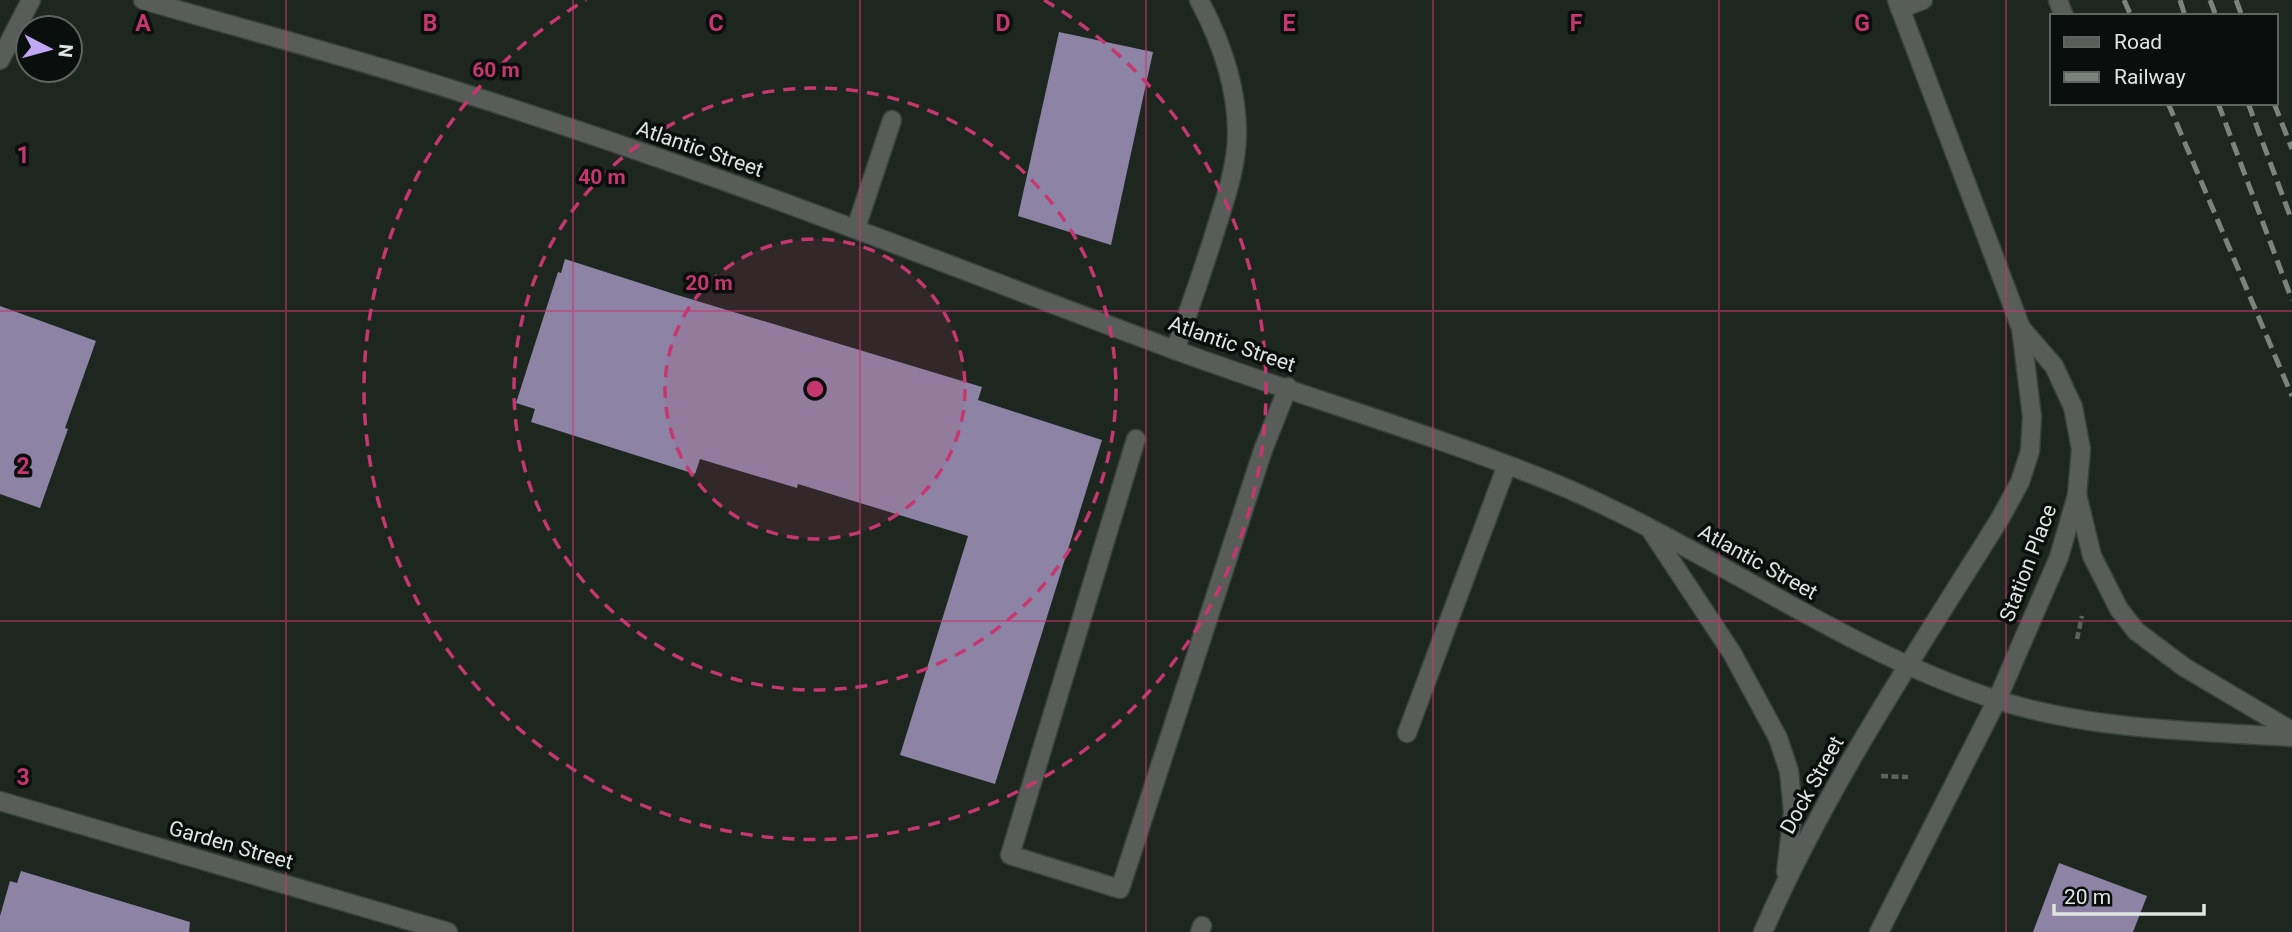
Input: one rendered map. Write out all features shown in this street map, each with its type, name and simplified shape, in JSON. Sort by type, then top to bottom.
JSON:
[{"type":"street","points":[[0,60],[31,0]]},
{"type":"street","name":"Atlantic Street","points":[[143,0],[461,92],[709,175],[1175,349],[1548,480],[1648,527],[1807,615],[1909,664],[1997,700],[2084,721],[2292,737]]},
{"type":"street","points":[[1175,349],[1202,275],[1221,211],[1234,159],[1237,134],[1235,103],[1228,70],[1199,0]]},
{"type":"street","points":[[1898,5],[1923,0]]},
{"type":"street","name":"Station Place","points":[[1898,5],[2021,328],[2032,417],[2030,451],[2020,482],[1909,664]]},
{"type":"street","points":[[856,228],[892,120]]},
{"type":"street","name":"Station Place","points":[[1997,700],[2059,557],[2077,495],[2081,449],[2073,407],[2054,366],[2021,328]]},
{"type":"street","points":[[1136,439],[1010,855],[1120,889],[1260,460],[1287,387]]},
{"type":"street","points":[[1407,733],[1507,465]]},
{"type":"street","points":[[2077,495],[2092,556],[2119,609],[2136,631],[2184,667],[2292,731]]},
{"type":"street","points":[[1648,527],[1732,653],[1778,738],[1789,771],[1793,812],[1785,882]]},
{"type":"street","name":"Dock Street","points":[[1763,932],[1785,882],[1842,774],[1909,664]]},
{"type":"street","points":[[1879,932],[1997,700]]},
{"type":"street","name":"Garden Street","points":[[0,801],[448,932]]},
{"type":"path","points":[[1880,776],[1908,777]]},
{"type":"building","points":[[1059,32],[1153,52],[1111,245],[1018,216]]},
{"type":"building","points":[[565,259],[982,387],[978,400],[1102,440],[995,784],[900,755],[968,536],[798,484],[797,488],[700,459],[695,474],[531,422],[535,409],[516,403],[558,272],[561,273]]},
{"type":"building","points":[[0,306],[96,341],[40,508],[0,494]]},
{"type":"building","points":[[2059,863],[2147,896],[2133,932],[2033,932]]},
{"type":"building","points":[[21,871],[190,922],[189,932],[0,932],[0,916],[10,881],[17,883]]},
{"type":"railway","points":[[2124,0],[2130,14]]},
{"type":"railway","points":[[2180,0],[2184,14]]},
{"type":"railway","points":[[2210,0],[2215,14]]},
{"type":"railway","points":[[2236,0],[2241,14]]},
{"type":"railway","points":[[2169,105],[2292,396]]},
{"type":"railway","points":[[2219,105],[2292,300]]},
{"type":"railway","points":[[2249,105],[2292,221]]},
{"type":"railway","points":[[2275,105],[2292,149]]}]
